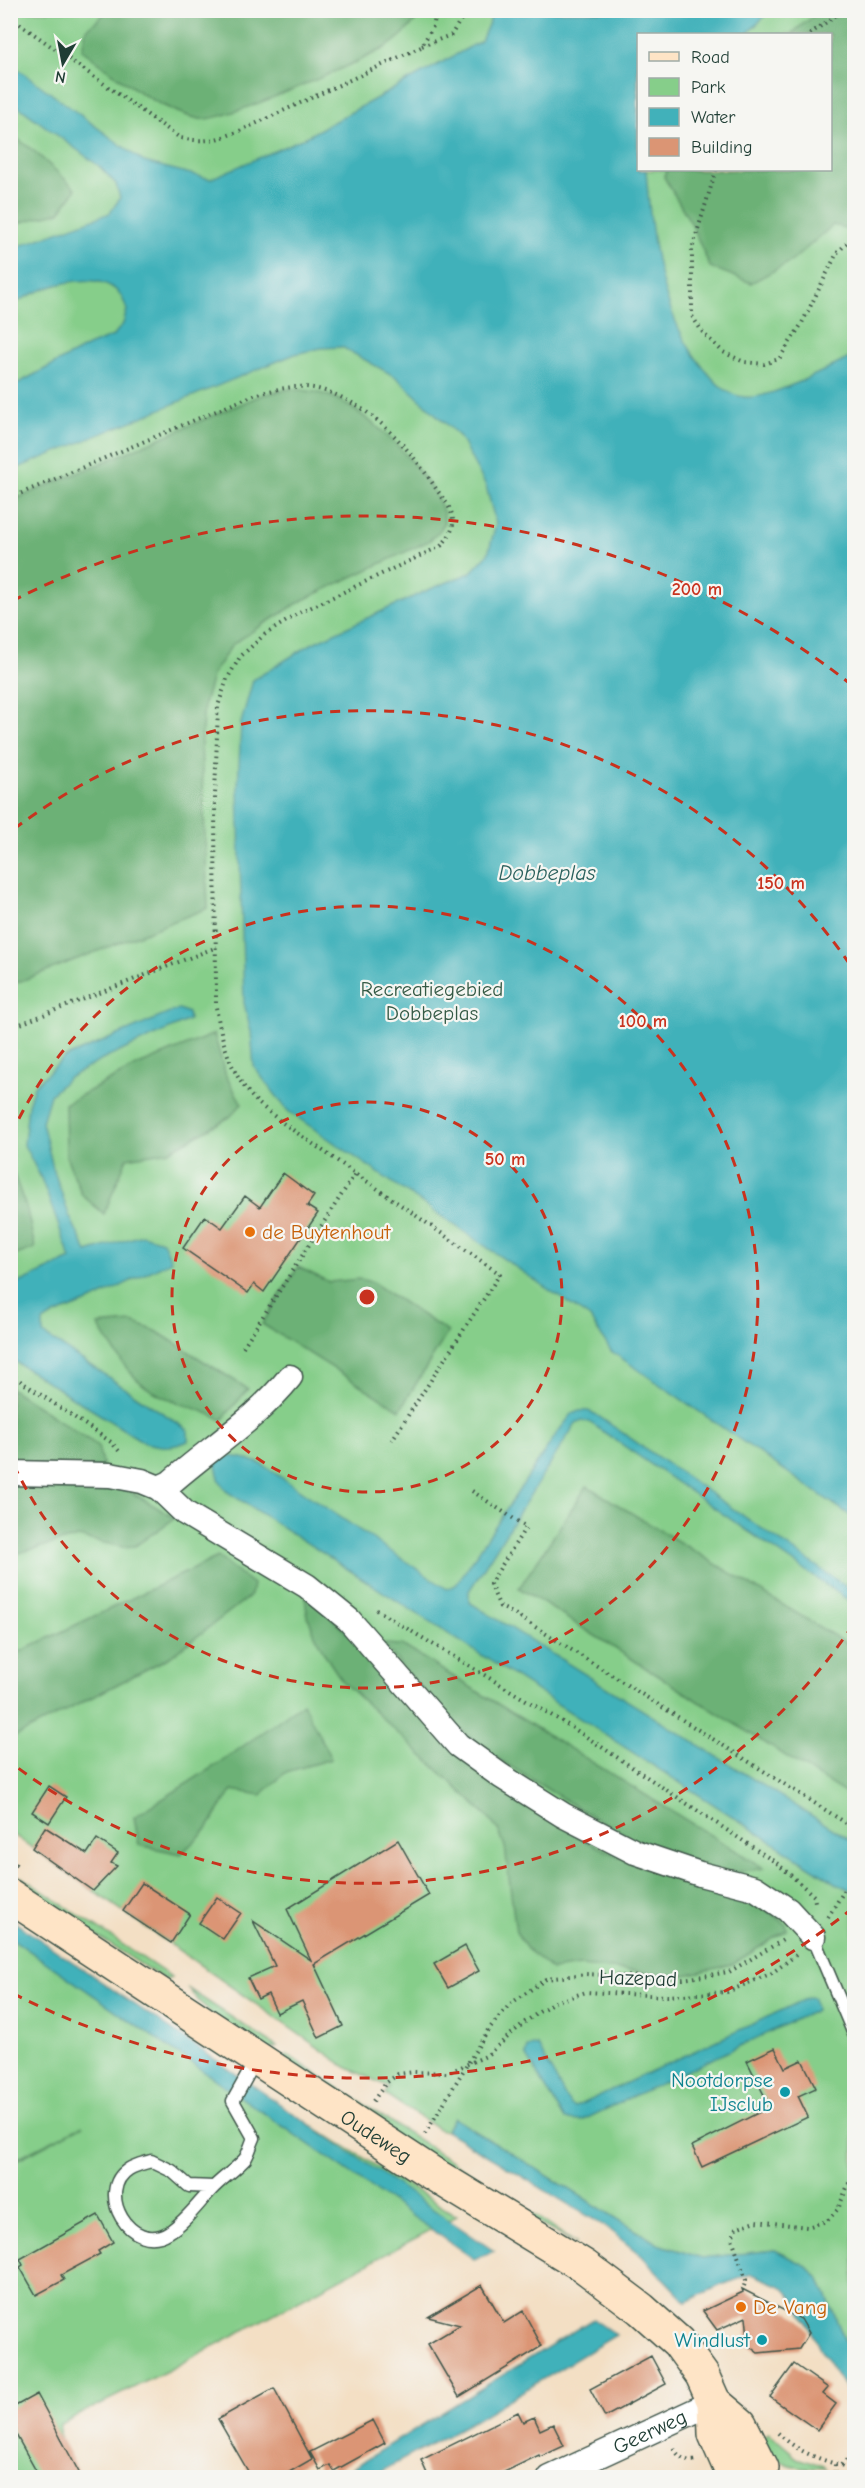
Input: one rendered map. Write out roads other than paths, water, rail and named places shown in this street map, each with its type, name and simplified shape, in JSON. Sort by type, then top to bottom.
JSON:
[{"type":"main road","name":"Oudeweg","points":[[10,1896],[251,2068],[430,2172],[601,2278],[641,2309],[678,2342],[702,2375],[714,2402],[715,2434],[754,2475]]},
{"type":"street","points":[[159,1488],[170,1483],[251,1417],[277,1393],[290,1377]]},
{"type":"street","points":[[10,1473],[110,1475],[142,1481],[159,1488],[185,1513],[307,1586],[349,1620],[458,1745],[501,1776],[562,1815],[635,1852],[700,1874],[755,1888],[788,1910],[809,1932]]},
{"type":"street","name":"Geerweg","points":[[550,2478],[714,2402]]},
{"type":"lane","points":[[809,1932],[855,2034]]},
{"type":"lane","points":[[213,2187],[189,2186],[172,2171],[151,2161],[129,2169],[118,2182],[116,2203],[121,2219],[132,2231],[150,2237],[167,2234],[184,2220],[213,2187],[245,2158],[254,2138],[233,2101],[251,2068]]},
{"type":"water","name":"Dobbeplas","points":[[494,11],[770,11],[748,33],[637,33],[637,171],[646,171],[655,250],[668,303],[691,351],[723,388],[732,394],[744,397],[768,394],[854,356],[854,1518],[611,1351],[590,1318],[288,1111],[254,1067],[251,1032],[244,1003],[238,788],[241,723],[253,680],[313,643],[470,573],[488,554],[496,524],[486,486],[459,436],[396,377],[342,347],[321,348],[295,354],[11,471],[11,387],[88,346],[113,336],[123,324],[127,310],[119,293],[108,285],[95,281],[80,281],[49,287],[11,306],[11,249],[110,213],[120,198],[116,184],[99,166],[11,101],[11,64],[144,162],[210,179],[304,138],[481,41]]},
{"type":"water","points":[[179,1009],[188,1013],[189,1020],[68,1078],[50,1095],[42,1122],[53,1168],[69,1215],[87,1252],[142,1235],[163,1241],[171,1261],[91,1301],[54,1315],[43,1322],[43,1334],[188,1430],[188,1441],[172,1446],[162,1446],[145,1443],[11,1359],[10,1287],[71,1259],[41,1178],[24,1145],[28,1105],[34,1086],[64,1058]]},
{"type":"water","points":[[579,1411],[595,1414],[854,1592],[854,1604],[589,1422],[582,1420],[576,1423],[469,1591],[469,1602],[854,1842],[854,1892],[836,1883],[226,1491],[220,1482],[215,1462],[232,1456],[261,1464],[447,1589],[456,1585],[557,1433],[572,1414]]},
{"type":"water","points":[[10,1919],[494,2251],[474,2259],[11,1938]]},
{"type":"water","points":[[810,1997],[814,1998],[816,2010],[581,2121],[565,2120],[526,2055],[528,2048],[533,2045],[538,2046],[570,2105],[575,2107]]},
{"type":"water","points":[[454,2118],[658,2244],[702,2258],[775,2250],[807,2266],[820,2280],[854,2363],[854,2402],[823,2354],[797,2303],[783,2287],[752,2274],[719,2286],[686,2302],[642,2256],[603,2225],[446,2131]]},
{"type":"water","points":[[593,2319],[616,2335],[475,2420],[371,2477],[338,2477]]},
{"type":"place","name":"de Buytenhout","points":[[250,1232]]},
{"type":"place","name":"Nootdorpse IJsclub","points":[[785,2092]]},
{"type":"place","name":"De Vang","points":[[741,2307]]},
{"type":"place","name":"Windlust","points":[[762,2340]]},
{"type":"park label","name":"Recreatiegebied Dobbeplas","points":[[432,1001]]}]
